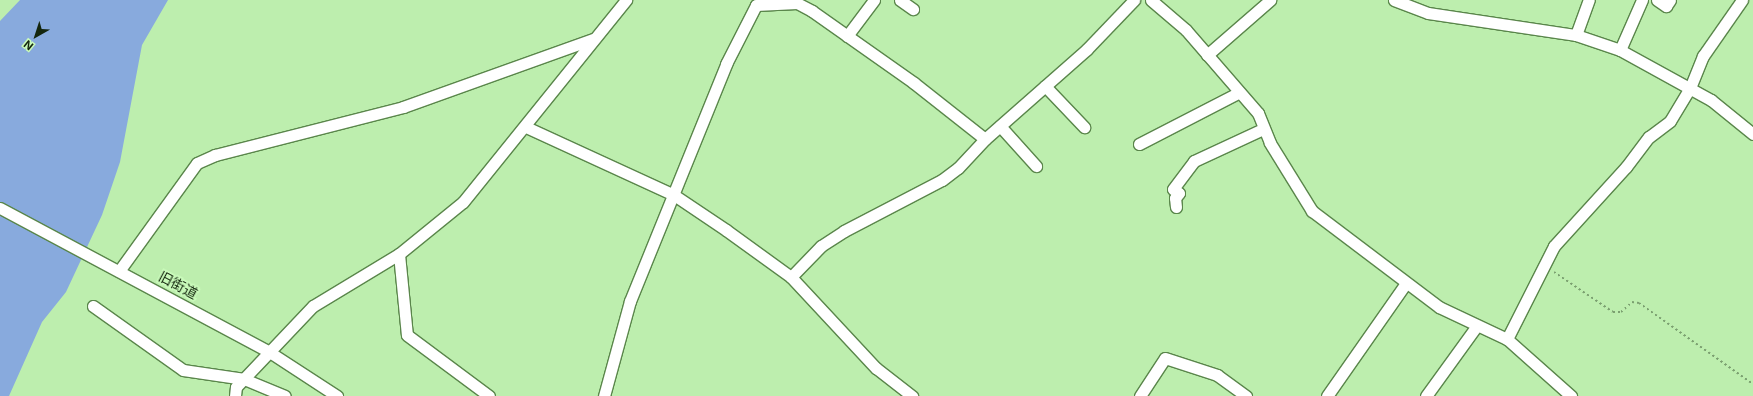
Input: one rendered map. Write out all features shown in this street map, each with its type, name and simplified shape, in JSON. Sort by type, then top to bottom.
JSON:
[{"type":"street","points":[[226,396],[238,387],[313,306],[399,254],[463,202],[526,126],[593,39],[626,0]]},
{"type":"street","points":[[847,36],[874,0]]},
{"type":"street","points":[[901,0],[913,8]]},
{"type":"street","points":[[791,277],[821,246],[844,231],[942,180],[958,168],[985,139],[1087,49],[1134,0]]},
{"type":"street","points":[[1152,0],[1186,30],[1238,93],[1258,114],[1263,129],[1312,211],[1439,308],[1476,327],[1508,340],[1571,396]]},
{"type":"street","points":[[1207,55],[1270,0]]},
{"type":"street","points":[[1394,0],[1428,13],[1576,35],[1620,50],[1711,100],[1753,134]]},
{"type":"street","points":[[1576,35],[1590,0]]},
{"type":"street","points":[[1620,50],[1642,0]]},
{"type":"street","points":[[1657,0],[1666,6],[1670,0]]},
{"type":"street","points":[[1508,340],[1554,246],[1626,167],[1649,137],[1670,121],[1690,88],[1703,56],[1742,0]]},
{"type":"street","points":[[604,396],[630,301],[726,64],[756,5],[797,3],[914,83],[985,139]]},
{"type":"street","points":[[115,269],[197,163],[215,155],[403,107],[593,39]]},
{"type":"street","points":[[1045,86],[1084,128]]},
{"type":"street","points":[[1139,144],[1238,93]]},
{"type":"street","points":[[526,126],[674,195],[791,277],[876,368],[909,395]]},
{"type":"street","points":[[1000,126],[1036,166]]},
{"type":"street","points":[[1176,207],[1175,198],[1179,193],[1173,188],[1194,162],[1263,129]]},
{"type":"street","name":"旧街道","points":[[0,208],[270,353],[337,396]]},
{"type":"street","points":[[399,254],[407,335],[489,396]]},
{"type":"street","points":[[1327,396],[1406,283]]},
{"type":"street","points":[[93,306],[184,370],[238,387],[285,396]]},
{"type":"street","points":[[1426,396],[1476,327]]},
{"type":"street","points":[[1140,396],[1165,358],[1217,375],[1246,396]]},
{"type":"path","points":[[1544,265],[1614,312],[1621,312],[1632,302],[1639,303],[1753,384]]},
{"type":"water","points":[[20,0],[168,0],[142,45],[120,162],[102,215],[66,292],[42,322],[9,396],[0,396],[0,21]]}]
